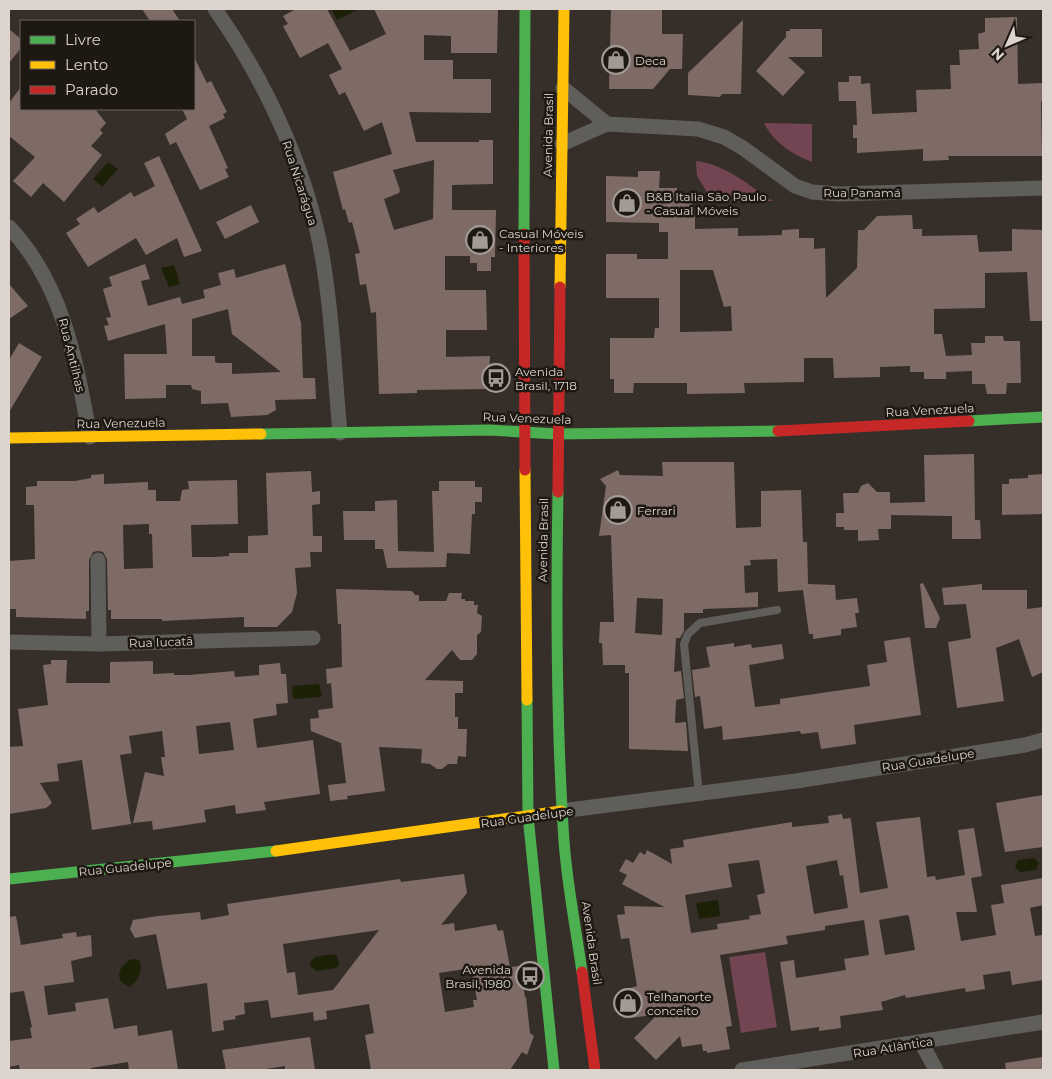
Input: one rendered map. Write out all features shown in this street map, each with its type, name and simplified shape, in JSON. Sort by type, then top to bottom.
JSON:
[{"type":"main road","name":"Avenida Brasil","points":[[525,9],[529,143],[526,433],[528,816],[554,1070]]},
{"type":"main road","name":"Avenida Brasil","points":[[564,9],[563,88],[557,144],[556,613],[561,811],[594,1070]]},
{"type":"main road","name":"Rua Venezuela","points":[[9,438],[489,430],[557,434],[801,431],[1043,417]]},
{"type":"main road","name":"Rua Guadelupe","points":[[9,879],[278,851],[561,811]]},
{"type":"street","name":"Rua Nicarágua","points":[[215,9],[265,93],[283,129],[313,214],[325,273],[340,433]]},
{"type":"street","points":[[563,88],[608,124]]},
{"type":"street","name":"Rua Panamá","points":[[557,144],[608,124],[698,129],[724,137],[743,148],[795,186],[812,192],[838,194],[1043,188]]},
{"type":"street","name":"Rua Antilhas","points":[[9,227],[45,277],[67,326],[90,437]]},
{"type":"street","points":[[98,560],[99,644]]},
{"type":"street","name":"Rua Iucatã","points":[[9,642],[99,644],[313,638]]},
{"type":"street","name":"Rua Guadelupe","points":[[561,811],[699,795],[997,749],[1043,740]]},
{"type":"street","name":"Rua Atlântica","points":[[742,1070],[1043,1022]]},
{"type":"street","points":[[921,1042],[936,1070]]},
{"type":"lane","points":[[699,795],[684,644],[688,634],[700,623],[777,610]]},
{"type":"shaded area","points":[[359,9],[337,20],[332,10]]},
{"type":"shaded area","points":[[764,123],[812,124],[812,162],[784,147]]},
{"type":"shaded area","points":[[696,161],[727,171],[773,201],[713,202],[697,176]]},
{"type":"shaded area","points":[[108,162],[118,169],[102,187],[93,179]]},
{"type":"shaded area","points":[[174,265],[180,284],[169,287],[161,268]]},
{"type":"shaded area","points":[[319,684],[322,695],[319,697],[293,699],[292,686]]},
{"type":"shaded area","points":[[1034,858],[1039,863],[1036,870],[1020,872],[1015,867],[1018,860]]},
{"type":"shaded area","points":[[718,900],[720,916],[699,919],[696,903]]},
{"type":"shaded area","points":[[765,952],[777,1027],[741,1033],[729,957]]},
{"type":"shaded area","points":[[334,954],[337,956],[339,965],[336,968],[317,971],[311,967],[310,962],[315,957]]},
{"type":"shaded area","points":[[132,959],[139,960],[141,967],[135,982],[129,987],[121,982],[119,975],[125,963]]},
{"type":"building","points":[[142,9],[172,9],[179,20],[149,20]]},
{"type":"building","points":[[296,9],[327,9],[350,51],[386,34],[374,9],[498,9],[497,53],[451,53],[451,36],[424,35],[424,60],[453,60],[453,79],[491,79],[491,113],[409,112],[416,142],[479,142],[479,140],[493,140],[493,184],[452,185],[452,210],[496,210],[495,257],[491,257],[491,271],[477,271],[477,263],[470,263],[470,256],[445,256],[445,290],[486,290],[487,330],[446,330],[446,357],[490,356],[488,389],[417,390],[417,393],[379,394],[376,312],[371,313],[366,284],[360,285],[355,254],[360,253],[352,222],[349,223],[345,209],[343,210],[333,172],[392,154],[382,122],[364,131],[345,92],[339,95],[329,75],[342,69],[328,43],[300,58],[283,26],[288,24],[283,16]],"holes":[[[434,160],[433,219],[394,230],[384,199],[399,193],[400,190],[393,170]]]},
{"type":"building","points":[[611,9],[662,9],[662,34],[683,34],[682,69],[670,69],[653,89],[609,89]]},
{"type":"building","points":[[1017,17],[1018,84],[1043,83],[1043,101],[1041,102],[1042,156],[948,156],[949,160],[923,161],[923,149],[857,153],[857,138],[853,138],[853,125],[857,125],[856,101],[839,101],[838,82],[849,82],[849,76],[861,76],[861,84],[870,83],[872,114],[917,112],[916,90],[951,89],[950,65],[960,65],[959,50],[979,49],[978,34],[985,32],[985,18]]},
{"type":"building","points":[[743,20],[741,94],[722,94],[720,97],[688,95],[688,73]]},
{"type":"building","points":[[9,29],[20,38],[20,49],[9,63]]},
{"type":"building","points":[[790,29],[822,29],[822,57],[788,57],[805,72],[783,96],[756,71],[786,37],[786,31],[790,31]]},
{"type":"building","points":[[195,59],[207,83],[211,81],[227,112],[223,114],[225,118],[209,126],[228,168],[225,169],[229,177],[200,190],[176,142],[170,145],[165,134],[187,119],[182,110],[195,110]]},
{"type":"building","points":[[20,88],[20,110],[96,110],[106,123],[100,130],[103,133],[91,146],[102,155],[64,202],[43,183],[31,197],[13,181],[35,157],[9,136],[9,103]]},
{"type":"building","points":[[159,156],[202,251],[184,257],[177,238],[146,255],[136,238],[88,267],[66,233],[80,224],[76,219],[94,207],[98,213],[131,192],[134,197],[155,186],[144,163]]},
{"type":"building","points":[[638,171],[660,171],[659,188],[677,188],[677,194],[689,193],[695,210],[695,229],[738,228],[738,236],[782,235],[782,230],[799,229],[799,238],[814,238],[814,249],[825,248],[826,298],[857,268],[858,230],[864,230],[877,216],[912,215],[913,229],[922,229],[922,236],[977,235],[979,252],[1012,251],[1012,229],[1043,230],[1043,321],[1030,321],[1027,272],[985,273],[985,308],[934,309],[934,334],[942,334],[946,356],[972,355],[971,343],[985,343],[985,336],[1003,336],[1004,341],[1020,341],[1021,383],[1007,383],[1006,394],[987,394],[985,384],[972,384],[972,371],[946,372],[946,379],[924,379],[924,372],[910,372],[910,366],[880,367],[880,377],[834,378],[833,358],[804,358],[804,382],[744,383],[745,393],[687,394],[687,383],[634,383],[633,393],[614,393],[614,379],[610,379],[610,338],[654,338],[655,328],[659,328],[659,298],[606,298],[606,254],[637,254],[637,259],[668,259],[668,232],[659,232],[659,223],[606,222],[606,176],[638,177]],"holes":[[[680,270],[713,270],[724,307],[731,306],[732,331],[680,332]]]},
{"type":"building","points":[[251,205],[259,222],[225,239],[216,222]]},
{"type":"building","points":[[145,264],[150,279],[141,281],[148,306],[180,297],[182,304],[205,298],[203,290],[221,285],[218,273],[234,269],[236,278],[285,264],[301,323],[303,378],[315,378],[316,399],[275,400],[276,410],[267,415],[231,417],[228,403],[201,404],[201,391],[192,389],[191,385],[166,385],[166,398],[125,399],[124,354],[167,354],[165,324],[108,341],[104,326],[109,325],[106,318],[111,317],[103,289],[112,286],[109,277]],"holes":[[[228,309],[232,334],[281,372],[232,374],[232,363],[215,362],[215,356],[192,356],[192,319]]]},
{"type":"building","points":[[9,284],[28,306],[9,319]]},
{"type":"building","points":[[19,343],[42,357],[9,412],[9,360]]},
{"type":"building","points":[[974,454],[975,520],[980,520],[981,539],[952,539],[952,516],[891,515],[891,529],[878,529],[879,540],[858,541],[858,530],[844,530],[844,527],[836,527],[836,513],[844,513],[843,493],[858,493],[861,486],[868,483],[877,492],[890,492],[890,503],[925,502],[924,455]]},
{"type":"building","points":[[662,462],[734,462],[736,528],[761,527],[761,491],[801,490],[803,542],[807,542],[808,584],[835,585],[836,600],[857,598],[859,613],[855,613],[857,627],[841,629],[841,635],[813,639],[813,634],[809,634],[803,590],[778,592],[777,559],[750,560],[751,565],[744,566],[745,593],[758,592],[758,607],[703,609],[703,613],[684,613],[684,631],[680,638],[676,638],[674,672],[681,671],[684,698],[676,700],[675,723],[686,722],[688,751],[629,749],[629,673],[625,673],[625,665],[603,665],[602,643],[599,643],[600,622],[614,622],[611,535],[599,536],[606,486],[600,479],[618,470],[620,475],[663,476]],"holes":[[[637,598],[663,599],[662,635],[635,633]]]},
{"type":"building","points":[[311,471],[312,492],[320,491],[320,504],[312,505],[313,536],[322,536],[322,552],[310,552],[311,567],[295,568],[297,593],[292,612],[277,627],[244,627],[244,617],[162,621],[162,619],[111,619],[111,610],[108,610],[107,559],[103,552],[98,551],[93,552],[89,560],[89,611],[86,611],[86,619],[16,617],[16,609],[9,609],[9,561],[35,559],[34,505],[26,505],[26,487],[37,486],[37,481],[75,481],[91,478],[91,475],[104,474],[104,484],[148,482],[148,490],[156,490],[156,501],[180,501],[182,490],[189,489],[188,481],[237,480],[238,524],[191,525],[192,557],[214,557],[229,556],[229,553],[248,553],[248,536],[268,535],[266,473]],"holes":[[[149,524],[149,534],[152,534],[153,568],[124,569],[123,525]]]},
{"type":"building","points":[[1043,474],[1043,514],[1002,515],[1002,484],[1009,484],[1009,479],[1028,478],[1028,475]]},
{"type":"building","points":[[439,481],[475,481],[475,487],[482,487],[482,502],[475,502],[475,514],[472,514],[470,554],[447,553],[446,567],[387,568],[383,549],[375,549],[375,540],[344,540],[343,511],[375,511],[375,501],[397,500],[398,551],[434,552],[432,491],[439,491]]},
{"type":"building","points":[[923,583],[940,618],[936,628],[925,628],[920,584]]},
{"type":"building","points":[[982,584],[982,590],[1027,590],[1027,609],[1043,607],[1043,672],[1032,677],[1019,639],[996,648],[1004,701],[957,708],[948,642],[971,638],[966,604],[944,605],[942,588]]},
{"type":"building","points":[[336,589],[412,591],[415,595],[419,595],[419,601],[446,601],[449,593],[462,593],[461,599],[474,601],[474,605],[478,605],[477,613],[482,616],[481,632],[477,635],[477,654],[472,660],[460,660],[452,650],[425,680],[463,681],[463,693],[455,693],[455,717],[458,717],[458,729],[467,729],[466,757],[458,756],[457,764],[448,764],[442,769],[437,769],[430,764],[421,763],[422,749],[379,747],[385,791],[347,796],[348,799],[330,801],[328,785],[346,783],[341,743],[311,731],[310,719],[319,718],[318,710],[333,708],[331,683],[327,684],[326,669],[342,667],[341,624],[338,624]]},
{"type":"building","points":[[910,637],[921,715],[854,725],[856,744],[821,749],[818,732],[801,734],[800,731],[723,740],[722,726],[704,729],[700,696],[695,697],[692,670],[710,667],[706,647],[734,643],[734,647],[751,644],[752,648],[782,644],[784,659],[749,665],[755,707],[780,704],[780,699],[870,686],[867,665],[887,662],[884,641]]},
{"type":"building","points":[[51,660],[67,660],[66,683],[110,683],[110,662],[153,661],[153,674],[174,673],[174,675],[189,675],[234,671],[235,677],[259,675],[259,665],[280,663],[281,674],[286,674],[288,703],[276,704],[277,715],[253,719],[257,748],[313,740],[320,794],[264,802],[266,810],[236,814],[235,805],[204,810],[206,822],[153,830],[152,821],[133,823],[145,772],[164,776],[161,757],[165,757],[162,731],[129,736],[132,753],[120,755],[131,824],[92,830],[82,760],[57,764],[59,781],[40,783],[52,803],[46,808],[9,814],[9,747],[23,746],[18,709],[48,705],[43,665],[51,664]],"holes":[[[230,722],[234,750],[199,754],[196,726]]]},
{"type":"building","points":[[1043,795],[1043,847],[1005,852],[996,803]]},
{"type":"building","points":[[842,814],[843,819],[850,818],[851,820],[860,893],[888,888],[876,822],[920,817],[927,877],[935,876],[936,880],[965,875],[958,830],[974,828],[982,876],[971,878],[977,912],[956,912],[961,941],[996,935],[991,905],[1004,903],[1001,885],[1043,878],[1043,905],[1030,908],[1035,936],[1043,935],[1043,980],[1012,985],[1010,971],[983,975],[985,989],[966,992],[965,988],[906,998],[905,995],[881,1002],[883,1010],[840,1016],[841,1028],[819,1031],[819,1027],[791,1031],[780,962],[794,960],[796,978],[846,970],[844,959],[869,955],[864,920],[825,926],[825,930],[786,936],[788,944],[720,955],[732,1026],[726,1027],[730,1049],[707,1053],[707,1051],[703,1051],[702,1044],[682,1047],[680,1036],[656,1060],[634,1038],[658,1014],[631,1018],[627,989],[637,986],[629,938],[621,939],[617,915],[625,914],[624,906],[664,907],[622,884],[627,875],[619,871],[626,859],[633,863],[640,852],[645,855],[647,850],[672,864],[670,849],[684,847],[683,840],[792,822],[792,827],[829,823],[828,816]],"holes":[[[759,860],[765,893],[757,895],[761,914],[749,916],[750,919],[717,924],[718,929],[691,933],[685,895],[732,887],[728,864]],[[837,860],[840,876],[843,875],[848,908],[814,914],[806,866]],[[909,916],[915,950],[885,955],[879,920]]]},
{"type":"building","points":[[464,874],[467,893],[441,925],[454,923],[455,931],[496,924],[498,931],[503,930],[510,967],[520,966],[530,1033],[534,1036],[527,1055],[522,1052],[510,1070],[371,1070],[365,1035],[374,1033],[369,1004],[326,1011],[327,1019],[314,1021],[313,1012],[271,1018],[268,1000],[244,1003],[245,1014],[235,1016],[236,1019],[223,1021],[224,1030],[212,1032],[207,983],[167,989],[156,934],[135,938],[130,929],[133,920],[200,912],[201,920],[229,915],[227,904],[400,879],[401,882]],"holes":[[[379,930],[333,990],[298,995],[295,972],[287,973],[283,944]],[[471,968],[477,1000],[473,1000],[474,1007],[445,1012],[439,973]]]},
{"type":"building","points":[[16,916],[21,945],[63,938],[62,934],[76,932],[77,937],[91,935],[92,956],[71,961],[74,982],[44,986],[48,1015],[76,1011],[75,1003],[108,998],[114,1029],[137,1025],[138,1036],[172,1030],[178,1070],[129,1070],[128,1062],[91,1068],[91,1070],[20,1070],[19,1065],[9,1067],[9,1041],[32,1038],[30,1028],[32,1027],[24,991],[9,993],[9,917]]},
{"type":"building","points":[[310,1037],[315,1070],[285,1070],[285,1066],[259,1070],[226,1070],[222,1050]]},
{"type":"building","points":[[1043,1057],[1043,1070],[1006,1070],[1005,1063]]},
{"type":"traffic: fast","points":[[524,234],[525,9]]},
{"type":"traffic: fast","points":[[969,421],[1043,417]]},
{"type":"traffic: fast","points":[[261,434],[489,430],[557,434],[778,431]]},
{"type":"traffic: fast","points":[[558,492],[557,666],[561,797],[567,874],[582,972]]},
{"type":"traffic: fast","points":[[527,700],[528,816],[554,1070]]},
{"type":"traffic: fast","points":[[9,879],[276,851]]},
{"type":"traffic: slow","points":[[560,287],[564,9]]},
{"type":"traffic: slow","points":[[9,438],[261,434]]},
{"type":"traffic: slow","points":[[525,470],[527,700]]},
{"type":"traffic: slow","points":[[276,851],[561,811]]},
{"type":"traffic: jam","points":[[524,234],[525,470]]},
{"type":"traffic: jam","points":[[558,492],[560,287]]},
{"type":"traffic: jam","points":[[778,431],[969,421]]},
{"type":"traffic: jam","points":[[582,972],[595,1070]]},
{"type":"place","name":"Deca","points":[[616,60]]},
{"type":"place","name":"B&B Italia São Paulo - Casual Móveis","points":[[627,203]]},
{"type":"place","name":"Casual Móveis - Interiores","points":[[480,240]]},
{"type":"place","name":"Avenida Brasil, 1718","points":[[496,378]]},
{"type":"place","name":"Ferrari","points":[[618,510]]},
{"type":"place","name":"Avenida Brasil, 1980","points":[[530,976]]},
{"type":"place","name":"Telhanorte conceito","points":[[628,1003]]}]
